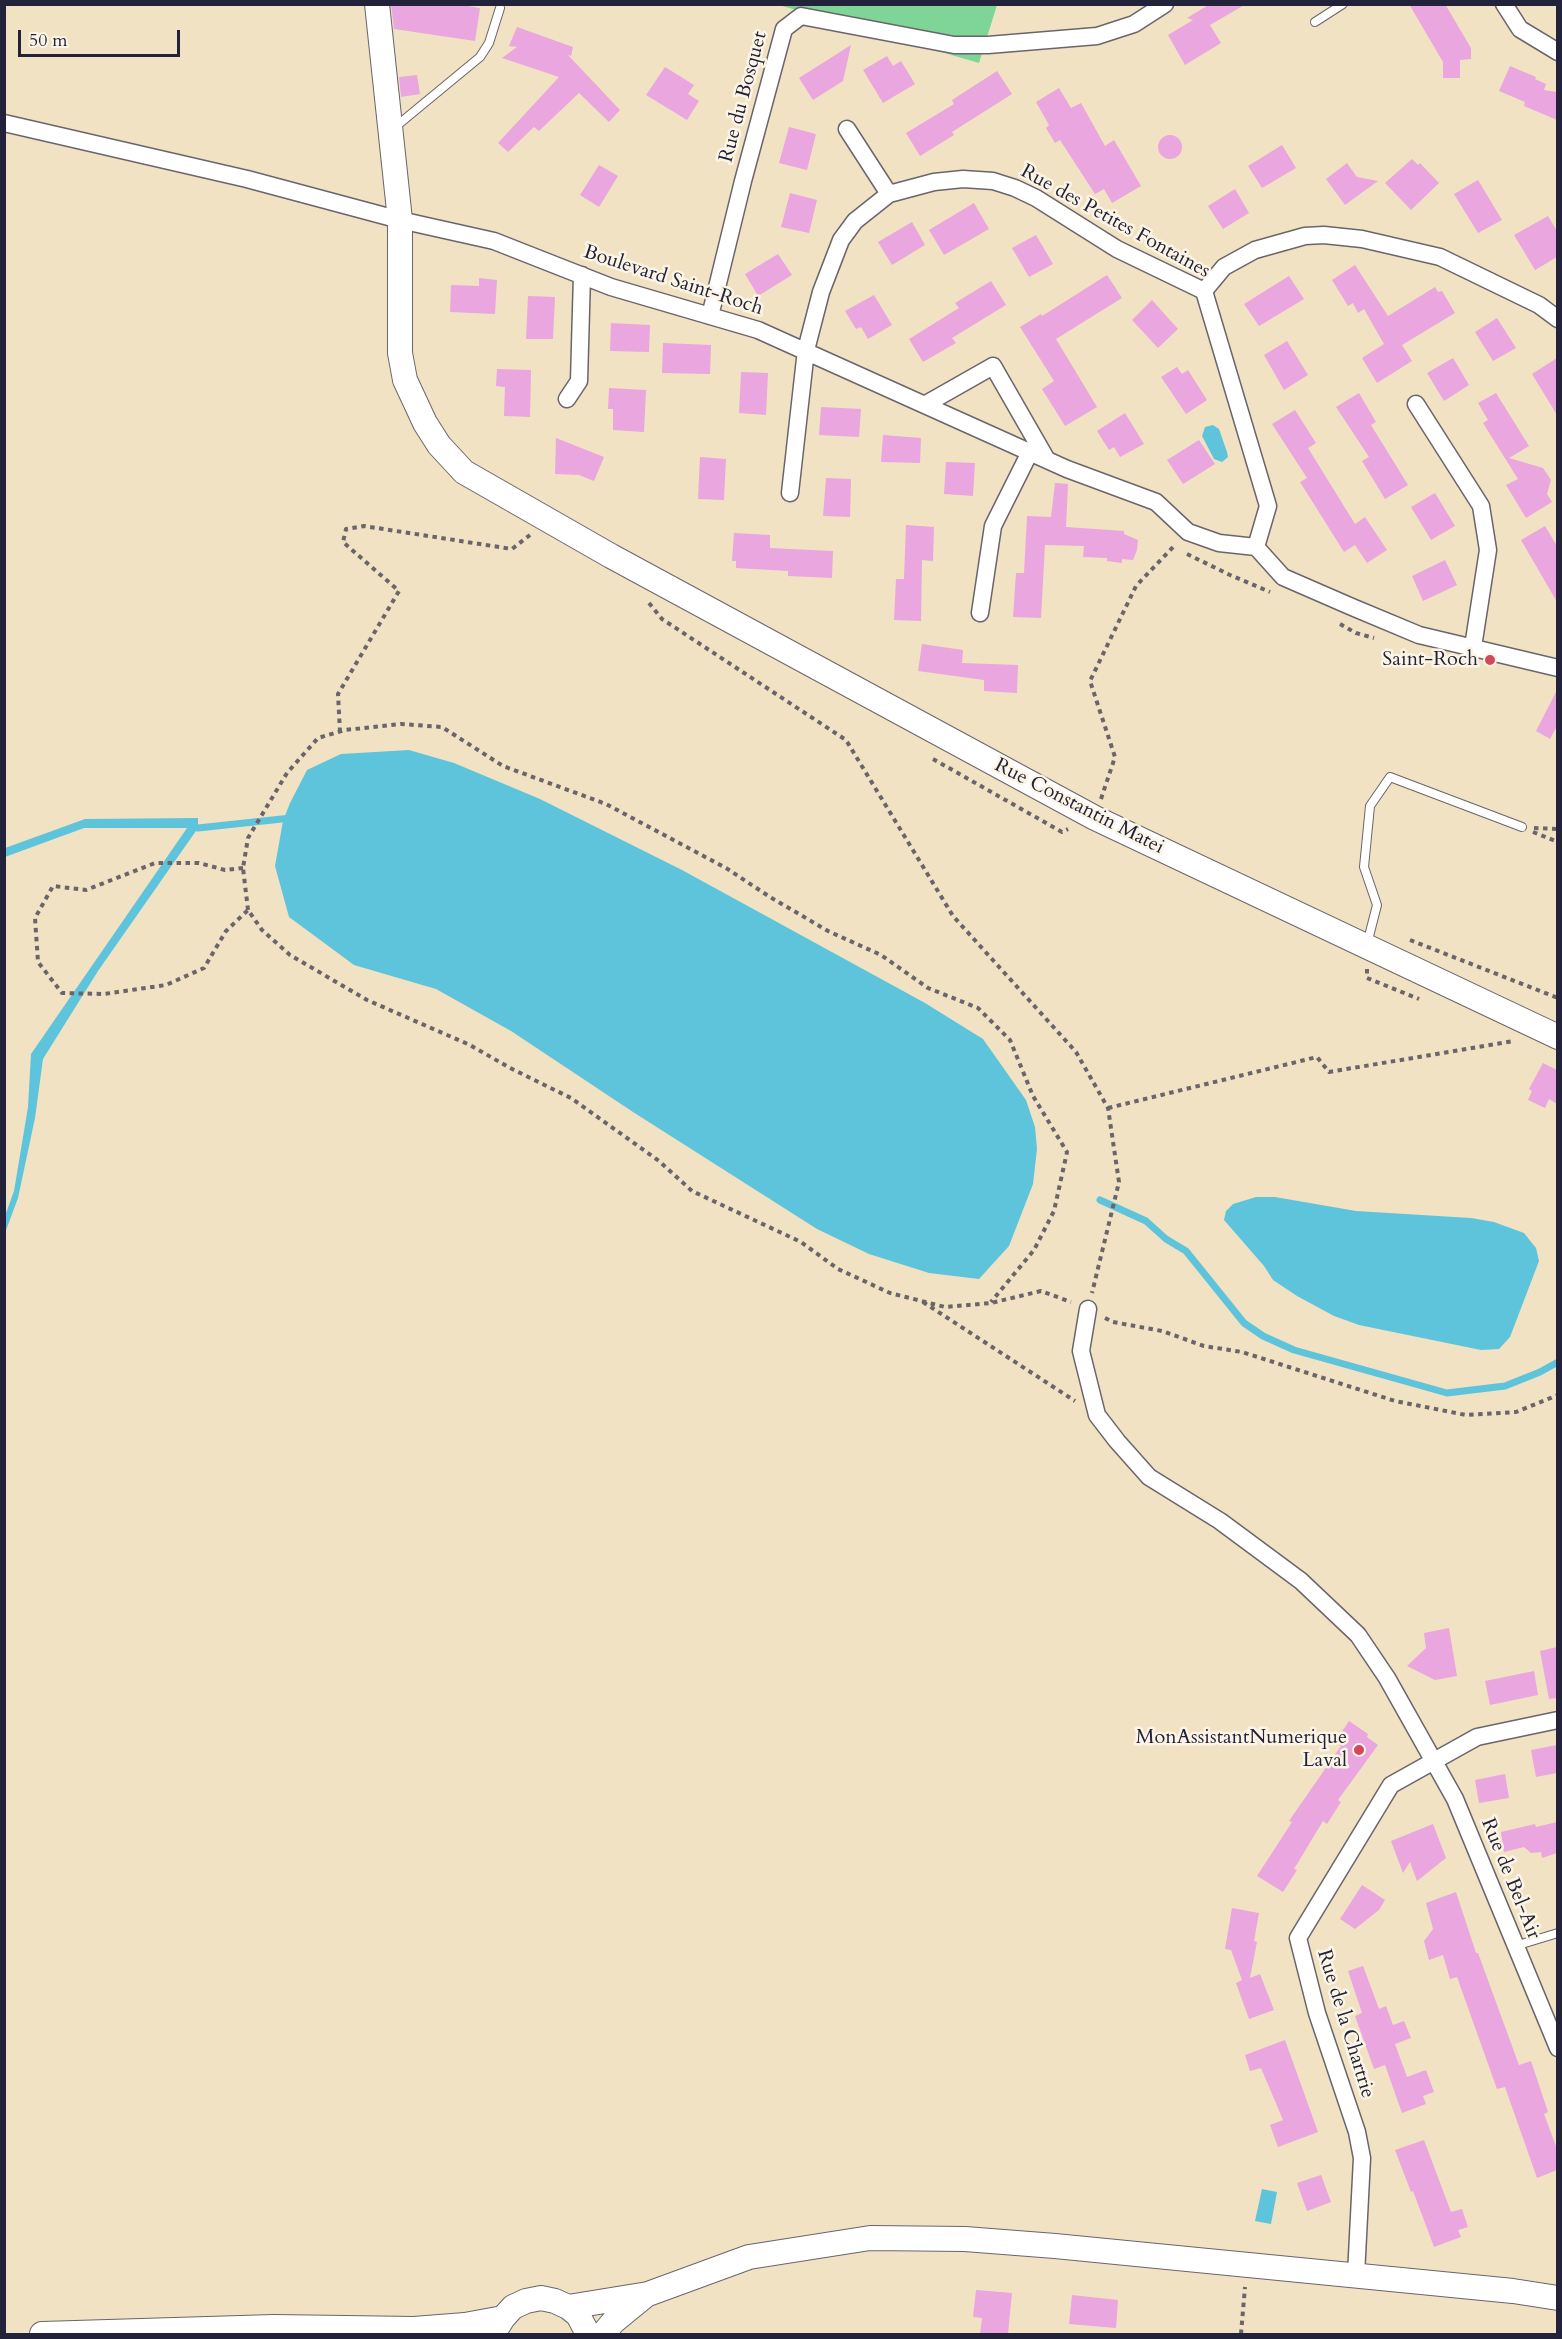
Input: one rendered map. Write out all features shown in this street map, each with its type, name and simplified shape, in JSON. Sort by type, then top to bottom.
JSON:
[{"type":"street","name":"Rue Constantin Matei","points":[[377,4],[400,220],[400,354],[405,380],[412,399],[439,445],[464,472],[547,521],[1095,818],[1557,1037]]},
{"type":"street","name":"Rue du Bosquet","points":[[710,316],[784,29],[801,16],[954,45],[988,45],[1097,36],[1134,24],[1165,4]]},
{"type":"street","points":[[1504,4],[1520,29],[1557,52]]},
{"type":"street","name":"Boulevard Saint-Roch","points":[[4,123],[247,179],[400,220],[494,241],[611,287],[758,330],[1047,460],[1156,502],[1188,532],[1219,543],[1256,548]]},
{"type":"street","points":[[847,129],[889,194]]},
{"type":"street","name":"Rue des Petites Fontaines","points":[[790,493],[806,350],[821,292],[841,240],[855,221],[889,194],[934,183],[963,179],[993,181],[1036,198],[1117,249],[1203,291],[1268,506],[1256,548]]},
{"type":"street","points":[[1203,291],[1224,267],[1255,250],[1305,236],[1324,235],[1362,239],[1440,257],[1539,305],[1557,319]]},
{"type":"street","points":[[567,399],[579,381],[582,275]]},
{"type":"street","points":[[926,405],[993,366],[1047,460]]},
{"type":"street","points":[[1416,404],[1481,506],[1488,550],[1473,647]]},
{"type":"street","points":[[980,612],[993,526],[1030,452]]},
{"type":"street","points":[[1256,548],[1283,577],[1419,635],[1557,668]]},
{"type":"street","points":[[1088,1309],[1081,1352],[1097,1415]]},
{"type":"street","name":"Rue de Bel-Air","points":[[1097,1415],[1149,1477],[1220,1521],[1301,1581],[1358,1635],[1405,1708],[1455,1799],[1557,2048]]},
{"type":"street","name":"Rue de la Chartrie","points":[[1356,2275],[1362,2158],[1357,2132],[1317,2013],[1298,1938],[1391,1785],[1477,1737],[1557,1720]]},
{"type":"street","points":[[568,2307],[648,2294],[749,2257],[870,2238],[965,2239],[1356,2275],[1514,2291],[1557,2298]]},
{"type":"street","points":[[603,2334],[613,2322],[648,2294]]},
{"type":"street","points":[[42,2334],[274,2327],[422,2332],[465,2325],[498,2326],[513,2307],[541,2298],[568,2307],[578,2315],[588,2334]]},
{"type":"lane","points":[[1315,22],[1343,4]]},
{"type":"lane","points":[[391,130],[480,57],[489,43],[500,8]]},
{"type":"lane","points":[[1366,948],[1377,905],[1364,867],[1370,806],[1390,777],[1522,827]]},
{"type":"lane","points":[[1515,1946],[1557,1933]]},
{"type":"path","points":[[340,732],[338,694],[399,591],[342,542],[346,529],[364,526],[512,549],[547,521]]},
{"type":"path","points":[[1095,818],[1115,757],[1090,681],[1136,586],[1188,532]]},
{"type":"path","points":[[645,598],[662,619],[846,740],[953,916],[1076,1052],[1108,1108],[1119,1182],[1088,1309]]},
{"type":"path","points":[[991,1303],[1034,1250],[1054,1211],[1067,1152],[1033,1096],[1010,1040],[978,1008],[928,988],[881,955],[828,931],[726,868],[606,804],[502,766],[442,728],[400,724],[340,732],[318,738],[287,773],[248,838],[243,868],[248,910],[262,930],[290,955],[367,1000],[470,1045],[571,1098],[659,1161],[692,1191],[801,1242],[838,1269],[890,1293],[945,1307],[991,1303],[1041,1291],[1088,1309],[1113,1322],[1162,1331],[1203,1346],[1242,1352],[1395,1401],[1466,1415],[1516,1412],[1557,1395]]},
{"type":"path","points":[[1522,827],[1557,829]]},
{"type":"path","points":[[1522,827],[1557,842]]},
{"type":"path","points":[[243,868],[225,870],[199,863],[155,863],[86,890],[53,886],[35,918],[38,962],[62,993],[104,994],[166,985],[204,968],[226,931],[248,910]]},
{"type":"path","points":[[1401,936],[1557,998]]},
{"type":"path","points":[[1108,1108],[1317,1057],[1329,1072],[1523,1040]]},
{"type":"path","points":[[920,1300],[1097,1415]]},
{"type":"path","points":[[1241,2334],[1247,2265]]},
{"type":"green space","points":[[779,5],[997,5],[979,63]]},
{"type":"water","points":[[1213,425],[1219,429],[1227,452],[1228,457],[1222,462],[1214,459],[1202,436],[1205,427]]},
{"type":"water","points":[[409,750],[454,763],[540,799],[682,870],[925,1003],[983,1039],[1026,1100],[1035,1127],[1037,1149],[1033,1184],[1009,1246],[979,1279],[929,1273],[869,1254],[817,1229],[511,1031],[436,989],[354,965],[289,917],[275,866],[283,821],[307,770],[341,754]]},
{"type":"water","points":[[198,818],[198,828],[98,971],[43,1059],[35,1118],[18,1198],[5,1233],[5,1216],[14,1191],[28,1107],[31,1054],[187,828],[84,828],[5,857],[5,848],[85,819]]},
{"type":"water","points":[[1256,1197],[1275,1197],[1356,1211],[1471,1218],[1494,1222],[1524,1233],[1536,1248],[1539,1261],[1510,1337],[1499,1349],[1481,1350],[1359,1325],[1334,1316],[1273,1280],[1264,1266],[1224,1220],[1226,1211],[1233,1204]]},
{"type":"water","points":[[1262,2189],[1277,2192],[1271,2224],[1255,2221]]},
{"type":"building","points":[[391,4],[455,4],[480,8],[475,41],[394,29]]},
{"type":"building","points":[[1210,4],[1246,4],[1210,25],[1221,43],[1185,65],[1168,35],[1193,20],[1187,18]]},
{"type":"building","points":[[1409,4],[1445,4],[1471,48],[1471,59],[1460,60],[1460,78],[1443,78],[1443,62]]},
{"type":"building","points":[[517,27],[573,47],[571,56],[568,55],[620,110],[609,122],[579,93],[539,131],[534,127],[508,152],[498,143],[559,77],[502,58],[517,47],[509,46]]},
{"type":"building","points":[[851,45],[843,81],[813,100],[799,78]]},
{"type":"building","points":[[887,56],[893,66],[901,61],[915,84],[883,103],[863,70]]},
{"type":"building","points":[[1510,66],[1546,84],[1544,90],[1557,92],[1557,120],[1524,106],[1525,102],[1499,91]]},
{"type":"building","points":[[665,67],[694,85],[688,94],[699,101],[687,120],[646,95]]},
{"type":"building","points":[[997,71],[1012,94],[952,132],[954,135],[920,156],[906,133],[954,104],[952,100]]},
{"type":"building","points":[[417,75],[420,94],[401,97],[399,77]]},
{"type":"building","points":[[1059,88],[1071,108],[1081,103],[1105,146],[1114,140],[1141,186],[1112,203],[1104,189],[1095,194],[1060,140],[1055,143],[1046,128],[1049,125],[1036,102]]},
{"type":"building","points":[[789,127],[816,134],[807,170],[779,163]]},
{"type":"building","points":[[1170,135],[1179,138],[1182,147],[1179,156],[1170,159],[1161,156],[1158,147],[1161,138]]},
{"type":"building","points":[[1282,145],[1296,168],[1262,188],[1248,166]]},
{"type":"building","points":[[1412,159],[1418,165],[1420,163],[1439,183],[1411,210],[1385,183]]},
{"type":"building","points":[[1347,163],[1357,177],[1378,181],[1345,205],[1326,179]]},
{"type":"building","points":[[599,165],[618,176],[599,207],[580,195]]},
{"type":"building","points":[[1478,180],[1502,220],[1478,233],[1454,194]]},
{"type":"building","points":[[1235,189],[1249,213],[1223,229],[1208,206]]},
{"type":"building","points":[[790,193],[817,200],[809,233],[781,227]]},
{"type":"building","points":[[974,203],[989,229],[944,255],[929,230]]},
{"type":"building","points":[[1548,216],[1557,231],[1557,257],[1535,270],[1514,235]]},
{"type":"building","points":[[912,222],[925,245],[892,265],[878,242]]},
{"type":"building","points":[[1036,235],[1053,264],[1029,277],[1012,248]]},
{"type":"building","points":[[778,254],[792,275],[758,296],[745,274]]},
{"type":"building","points":[[1355,265],[1388,316],[1435,287],[1438,292],[1442,291],[1455,313],[1402,345],[1412,361],[1377,383],[1362,358],[1384,344],[1364,309],[1358,313],[1353,303],[1348,306],[1332,280]]},
{"type":"building","points":[[1107,275],[1122,298],[1056,339],[1097,407],[1065,426],[1042,389],[1054,381],[1020,327],[1041,314],[1042,316]]},
{"type":"building","points":[[1289,276],[1304,299],[1259,326],[1244,304]]},
{"type":"building","points":[[479,278],[497,280],[495,314],[450,312],[451,285],[479,286]]},
{"type":"building","points":[[991,281],[1006,305],[952,338],[956,343],[923,362],[909,339],[959,308],[955,303]]},
{"type":"building","points":[[874,295],[892,325],[868,339],[861,327],[856,329],[845,311]]},
{"type":"building","points":[[528,296],[555,297],[553,339],[526,339]]},
{"type":"building","points":[[1152,300],[1178,329],[1158,348],[1132,320]]},
{"type":"building","points":[[1497,318],[1516,348],[1493,361],[1475,332]]},
{"type":"building","points":[[611,323],[650,325],[649,352],[610,351]]},
{"type":"building","points":[[1287,341],[1308,375],[1284,390],[1264,355]]},
{"type":"building","points":[[663,343],[711,345],[710,374],[662,373]]},
{"type":"building","points":[[1453,358],[1469,385],[1444,401],[1427,373]]},
{"type":"building","points":[[1557,358],[1557,415],[1532,374]]},
{"type":"building","points":[[1177,367],[1182,374],[1188,370],[1207,400],[1186,414],[1161,377]]},
{"type":"building","points":[[497,369],[531,370],[530,417],[504,416],[505,387],[496,386]]},
{"type":"building","points":[[741,372],[768,373],[766,415],[739,413]]},
{"type":"building","points":[[609,388],[646,390],[644,432],[613,430],[613,409],[608,409]]},
{"type":"building","points":[[1359,393],[1376,422],[1371,425],[1408,485],[1385,499],[1362,461],[1369,457],[1336,407]]},
{"type":"building","points":[[1496,393],[1529,446],[1509,458],[1543,468],[1551,480],[1547,494],[1552,502],[1526,518],[1506,485],[1518,479],[1483,423],[1488,420],[1478,403]]},
{"type":"building","points":[[821,407],[861,409],[859,437],[819,435]]},
{"type":"building","points":[[1295,410],[1316,443],[1308,448],[1355,524],[1365,517],[1387,550],[1367,563],[1355,545],[1344,552],[1300,482],[1307,478],[1272,424]]},
{"type":"building","points":[[1125,413],[1144,444],[1120,457],[1114,447],[1109,450],[1097,431]]},
{"type":"building","points":[[883,435],[921,438],[920,463],[881,462]]},
{"type":"building","points":[[556,438],[604,457],[594,481],[579,475],[555,474]]},
{"type":"building","points":[[1199,440],[1215,464],[1183,484],[1167,460]]},
{"type":"building","points":[[700,457],[726,459],[724,500],[698,499]]},
{"type":"building","points":[[946,462],[975,463],[973,496],[944,494]]},
{"type":"building","points":[[826,478],[851,479],[850,517],[823,516]]},
{"type":"building","points":[[1055,483],[1068,484],[1066,527],[1124,531],[1124,534],[1138,540],[1137,550],[1133,560],[1122,559],[1122,563],[1107,561],[1107,558],[1083,557],[1084,546],[1045,545],[1041,618],[1013,617],[1016,573],[1024,573],[1027,516],[1051,517]]},
{"type":"building","points":[[1435,493],[1455,526],[1431,540],[1411,507]]},
{"type":"building","points":[[906,525],[934,527],[933,561],[922,560],[921,621],[894,620],[896,579],[904,579]]},
{"type":"building","points":[[1545,526],[1557,546],[1557,602],[1521,540]]},
{"type":"building","points":[[734,533],[770,535],[770,548],[833,551],[832,578],[788,576],[788,571],[736,568],[736,561],[732,561]]},
{"type":"building","points":[[1445,560],[1457,585],[1423,601],[1412,576]]},
{"type":"building","points":[[922,644],[963,650],[962,663],[1018,665],[1017,693],[984,691],[984,680],[918,671]]},
{"type":"building","points":[[1557,690],[1557,726],[1550,739],[1536,731]]},
{"type":"building","points":[[1543,1063],[1557,1070],[1557,1104],[1549,1099],[1545,1108],[1528,1100],[1532,1091],[1529,1089]]},
{"type":"building","points":[[1449,1628],[1457,1676],[1435,1680],[1407,1666],[1426,1648],[1424,1633]]},
{"type":"building","points":[[1557,1647],[1557,1698],[1549,1699],[1540,1651]]},
{"type":"building","points":[[1534,1671],[1538,1695],[1490,1705],[1485,1681]]},
{"type":"building","points":[[1349,1721],[1368,1734],[1367,1737],[1378,1745],[1338,1800],[1341,1802],[1327,1824],[1323,1821],[1283,1892],[1257,1876],[1292,1822],[1289,1821],[1341,1746],[1335,1742]]},
{"type":"building","points":[[1557,1745],[1557,1773],[1536,1777],[1531,1750]]},
{"type":"building","points":[[1505,1774],[1509,1798],[1479,1803],[1475,1780]]},
{"type":"building","points":[[1557,1822],[1557,1853],[1542,1858],[1541,1852],[1531,1853],[1524,1847],[1504,1852],[1501,1832],[1535,1824],[1536,1827]]},
{"type":"building","points":[[1433,1824],[1446,1858],[1417,1881],[1410,1862],[1403,1873],[1391,1841]]},
{"type":"building","points":[[1362,1885],[1385,1900],[1379,1910],[1355,1929],[1340,1919]]},
{"type":"building","points":[[1456,1892],[1476,1953],[1478,1953],[1519,2065],[1531,2061],[1548,2112],[1544,2114],[1557,2149],[1557,2170],[1537,2178],[1505,2087],[1497,2089],[1457,1977],[1450,1979],[1443,1955],[1429,1960],[1424,1941],[1433,1929],[1426,1903]]},
{"type":"building","points":[[1232,1908],[1259,1913],[1254,1941],[1257,1942],[1250,1978],[1260,1974],[1274,2010],[1249,2019],[1236,1983],[1242,1980],[1231,1950],[1225,1949]]},
{"type":"building","points":[[1363,1966],[1379,2009],[1386,2006],[1393,2025],[1404,2021],[1411,2038],[1395,2044],[1407,2077],[1426,2070],[1434,2092],[1423,2096],[1426,2104],[1402,2113],[1385,2065],[1374,2069],[1355,2016],[1362,2013],[1348,1971]]},
{"type":"building","points":[[1285,2040],[1318,2132],[1278,2147],[1270,2125],[1283,2120],[1261,2068],[1250,2071],[1245,2055]]},
{"type":"building","points":[[1424,2140],[1451,2212],[1462,2209],[1468,2227],[1458,2230],[1461,2237],[1434,2247],[1395,2150]]},
{"type":"building","points":[[1321,2175],[1331,2202],[1307,2211],[1297,2183]]},
{"type":"building","points":[[976,2290],[1012,2293],[1008,2334],[980,2334],[982,2318],[973,2317]]},
{"type":"building","points":[[1072,2295],[1118,2300],[1116,2328],[1069,2324]]},
{"type":"waterway","points":[[198,828],[291,818]]},
{"type":"waterway","points":[[1100,1200],[1146,1221],[1166,1239],[1186,1251],[1244,1323],[1263,1336],[1294,1350],[1447,1393],[1505,1386],[1558,1362]]},
{"type":"place","name":"Saint-Roch","points":[[1490,660]]},
{"type":"place","name":"MonAssistantNumerique Laval","points":[[1359,1750]]}]
